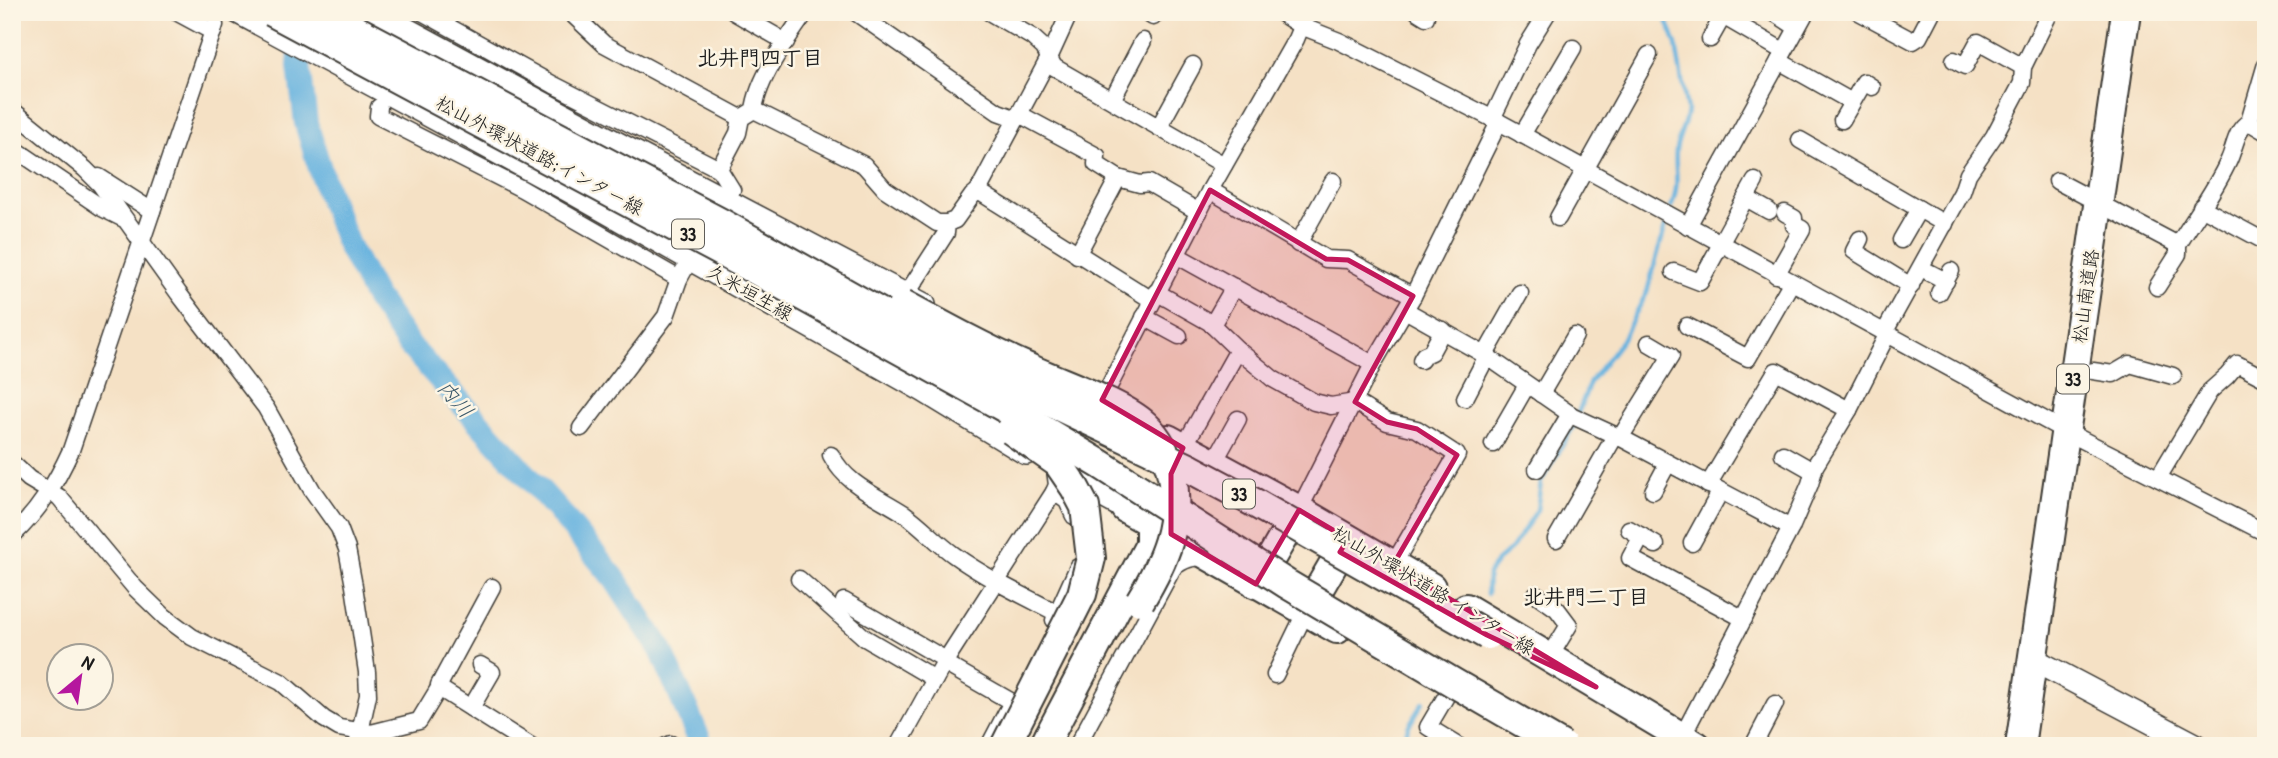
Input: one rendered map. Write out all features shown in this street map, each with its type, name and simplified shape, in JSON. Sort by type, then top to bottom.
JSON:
[{"type":"highway","name":"松山外環状道路;インター線","points":[[322,12],[724,212],[982,370],[1203,476],[1487,635],[1596,687]]},
{"type":"highway","name":"松山南道路","points":[[2074,435],[2093,371],[2124,12]]},
{"type":"highway","name":"松山南道路","points":[[2038,746],[2041,664],[2106,207],[2143,12]]},
{"type":"highway","name":"松山外環状道路;インター線","points":[[268,20],[757,271],[1013,412],[1100,464],[1287,584],[1563,746]]},
{"type":"highway","points":[[724,212],[1006,358],[1125,411],[1144,424],[1159,441],[1169,461],[1174,488],[1174,524],[1160,567],[1111,653],[1049,738],[1023,746]]},
{"type":"highway","points":[[757,271],[855,336],[982,410],[1027,441],[1058,463],[1082,499],[1091,558],[1082,594],[1004,746]]},
{"type":"highway","points":[[1049,738],[1150,544],[1150,522],[1176,443]]},
{"type":"highway","name":"松山外環状道路 インター線","points":[[1176,443],[1299,510],[1689,741]]},
{"type":"highway","points":[[1125,508],[1539,746]]},
{"type":"highway","points":[[1256,584],[1299,510]]},
{"type":"highway","points":[[1306,611],[1348,539]]},
{"type":"highway","name":"松山南道路","points":[[2020,746],[2041,664]]},
{"type":"main road","points":[[237,12],[268,20]]},
{"type":"main road","points":[[374,12],[724,212],[906,295],[1102,400],[1176,443]]},
{"type":"main road","name":"久米垣生線","points":[[268,20],[333,63],[570,191],[685,269],[939,400],[1054,481],[1125,508]]},
{"type":"main road","points":[[685,269],[724,212]]},
{"type":"main road","points":[[939,400],[975,331]]},
{"type":"main road","points":[[2041,664],[2197,746]]},
{"type":"street","points":[[12,536],[33,516],[51,491],[80,428],[214,28],[176,12]]},
{"type":"street","points":[[422,12],[554,85],[719,169],[732,190],[724,212]]},
{"type":"street","points":[[570,12],[604,44],[748,114],[864,165],[886,189],[931,220],[947,223],[961,214],[978,191],[1049,58],[1070,12]]},
{"type":"street","points":[[734,12],[786,42]]},
{"type":"street","points":[[719,169],[786,42],[806,12]]},
{"type":"street","points":[[855,12],[998,112],[1018,116],[1097,156],[1096,164],[1118,178],[1140,184],[1149,183],[1199,212]]},
{"type":"street","points":[[989,12],[1032,37],[1044,48],[1054,67],[1224,165]]},
{"type":"street","points":[[1279,12],[1304,19],[1339,41],[1495,120],[2074,435],[2266,533]]},
{"type":"street","points":[[1299,510],[1373,365],[1409,303],[1528,44],[1548,12]]},
{"type":"street","points":[[1773,12],[1796,27]]},
{"type":"street","points":[[1688,226],[1806,12]]},
{"type":"street","points":[[1859,12],[1913,41],[1919,37],[1932,12]]},
{"type":"street","points":[[1689,741],[1744,619],[1791,528],[1810,484],[1812,471],[1849,410],[1911,285],[1962,192],[1968,174],[1994,136],[2022,83],[2023,66],[2050,12]]},
{"type":"street","points":[[1710,39],[1719,14],[1852,102]]},
{"type":"street","points":[[1102,400],[1210,190],[1304,19]]},
{"type":"street","points":[[1111,100],[1143,41]]},
{"type":"street","points":[[1954,60],[1965,66],[1978,42],[2023,66]]},
{"type":"street","points":[[1522,135],[1573,48]]},
{"type":"street","points":[[1558,218],[1649,55]]},
{"type":"street","points":[[2157,287],[2178,254],[2178,245],[2229,159],[2244,125],[2249,122],[2266,64]]},
{"type":"street","points":[[1159,127],[1193,65]]},
{"type":"street","points":[[1842,120],[1864,82],[1872,87]]},
{"type":"street","points":[[379,107],[378,116],[685,269],[666,316],[581,428]]},
{"type":"street","points":[[12,110],[85,169],[152,211]]},
{"type":"street","points":[[2249,122],[2266,132]]},
{"type":"street","points":[[1800,141],[1945,224]]},
{"type":"street","points":[[12,147],[102,208],[128,221]]},
{"type":"street","points":[[85,169],[128,221],[179,294],[266,408],[312,490],[339,528],[355,586],[367,672],[368,695],[358,739]]},
{"type":"street","points":[[1077,255],[1118,178]]},
{"type":"street","points":[[1298,244],[1333,181]]},
{"type":"street","points":[[1674,272],[1700,282],[1755,181]]},
{"type":"street","points":[[2057,181],[2178,245]]},
{"type":"street","points":[[1210,190],[1326,259],[1348,260],[1443,330],[1486,355],[1570,414],[1791,528]]},
{"type":"street","points":[[978,191],[1077,255],[1212,325],[1273,379],[1314,402],[1331,406],[1355,402],[1387,422],[1417,429],[1457,454],[1393,565]]},
{"type":"street","points":[[1746,198],[1794,218],[1794,225],[1802,229],[1776,275]]},
{"type":"street","points":[[2201,207],[2266,242]]},
{"type":"street","points":[[1901,240],[1919,209]]},
{"type":"street","points":[[906,295],[946,233],[947,223]]},
{"type":"street","points":[[1860,239],[1854,251],[1911,285]]},
{"type":"street","points":[[1176,255],[1373,365]]},
{"type":"street","points":[[1920,268],[1945,282]]},
{"type":"street","points":[[1687,326],[1748,358],[1791,283]]},
{"type":"street","points":[[1212,325],[1234,287]]},
{"type":"street","points":[[1465,398],[1520,293]]},
{"type":"street","points":[[1143,317],[1178,336]]},
{"type":"street","points":[[1421,360],[1431,352],[1443,330]]},
{"type":"street","points":[[1493,444],[1575,336]]},
{"type":"street","points":[[1564,535],[1577,502],[1671,356],[1648,343]]},
{"type":"street","points":[[1176,443],[1238,350]]},
{"type":"street","points":[[2093,371],[2113,374],[2130,364],[2173,376]]},
{"type":"street","points":[[2158,478],[2210,391],[2237,364],[2266,379]]},
{"type":"street","points":[[1692,543],[1714,488],[1776,371],[1849,410]]},
{"type":"street","points":[[1537,469],[1570,414]]},
{"type":"street","points":[[1213,464],[1238,419]]},
{"type":"street","points":[[1783,454],[1812,471]]},
{"type":"street","points":[[831,455],[838,469],[855,484],[907,516],[954,555],[996,582],[1057,613]]},
{"type":"street","points":[[12,463],[29,479],[51,491],[66,504],[135,589],[165,617],[192,637],[281,682],[324,719],[358,739]]},
{"type":"street","points":[[1653,491],[1668,463]]},
{"type":"street","points":[[898,746],[945,662],[996,582],[1054,481]]},
{"type":"street","points":[[989,746],[1073,580],[1084,548],[1070,506],[1054,481]]},
{"type":"street","points":[[1577,502],[1592,511]]},
{"type":"street","points":[[1656,545],[1635,533],[1630,558],[1744,619]]},
{"type":"street","points":[[1077,746],[1173,568],[1182,560],[1213,557]]},
{"type":"street","points":[[799,579],[866,638],[936,679]]},
{"type":"street","points":[[358,739],[419,721],[492,587]]},
{"type":"street","points":[[1536,594],[1557,609],[1569,625],[1549,658]]},
{"type":"street","points":[[844,601],[1012,702],[1049,738]]},
{"type":"street","points":[[1275,675],[1306,611]]},
{"type":"street","points":[[471,708],[492,672],[480,665]]},
{"type":"street","points":[[439,688],[531,746]]},
{"type":"street","points":[[1448,693],[1428,727],[1459,746]]},
{"type":"street","points":[[1753,746],[1775,704]]},
{"type":"street","points":[[666,746],[673,746]]},
{"type":"highlighted area","points":[[1210,190],[1326,259],[1348,260],[1413,296],[1355,402],[1387,422],[1417,429],[1457,455],[1393,565],[1596,687],[1487,635],[1340,552],[1348,539],[1299,510],[1256,584],[1171,534],[1171,474],[1183,448],[1102,400]]},
{"type":"waterway","name":"内川","points":[[304,12],[299,66],[306,123],[327,191],[348,245],[375,296],[408,344],[557,509],[614,578],[661,650],[702,746]]},
{"type":"waterway","points":[[1664,12],[1676,45],[1687,110],[1676,150],[1676,184],[1671,207]]},
{"type":"waterway","points":[[1578,413],[1590,382],[1622,340],[1647,292],[1666,224]]},
{"type":"waterway","points":[[1487,594],[1488,574],[1511,549],[1537,510],[1541,482],[1575,424]]},
{"type":"waterway","points":[[1403,746],[1408,727],[1423,702]]},
{"type":"district","name":"北井門四丁目","points":[[760,57]]},
{"type":"district","name":"北井門二丁目","points":[[1586,596]]}]
